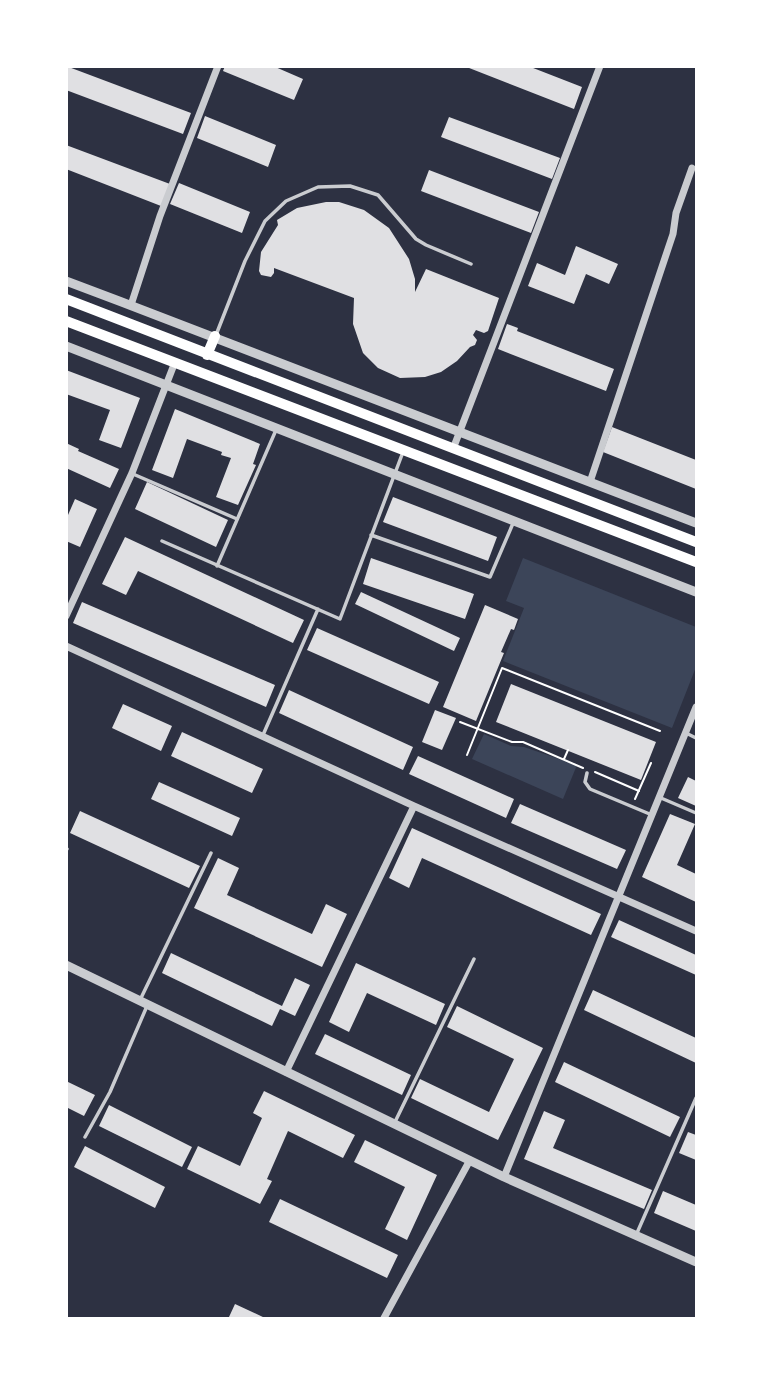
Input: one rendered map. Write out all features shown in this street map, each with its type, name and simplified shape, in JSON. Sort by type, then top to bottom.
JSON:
[{"type":"main road","points":[[66,299],[696,542]]},
{"type":"main road","points":[[66,321],[696,562]]},
{"type":"main road","points":[[207,355],[215,336]]},
{"type":"street","points":[[131,305],[160,216],[218,66]]},
{"type":"street","points":[[453,449],[600,68],[589,66]]},
{"type":"street","points":[[590,482],[673,234],[676,213],[692,168]]},
{"type":"street","points":[[66,281],[696,523]]},
{"type":"street","points":[[66,346],[696,592]]},
{"type":"street","points":[[66,616],[132,473],[175,362]]},
{"type":"street","points":[[66,646],[414,806],[696,931]]},
{"type":"street","points":[[504,1177],[696,708]]},
{"type":"street","points":[[286,1072],[414,806]]},
{"type":"street","points":[[66,965],[504,1177],[696,1262]]},
{"type":"street","points":[[384,1318],[470,1160]]},
{"type":"lane","points":[[215,336],[245,261],[265,221],[286,201],[318,187],[350,186],[378,195],[416,239],[471,264]]},
{"type":"lane","points":[[217,566],[276,428]]},
{"type":"lane","points":[[162,541],[340,619],[404,450]]},
{"type":"lane","points":[[132,473],[237,519]]},
{"type":"lane","points":[[371,535],[490,577],[514,521]]},
{"type":"lane","points":[[262,737],[318,609]]},
{"type":"lane","points":[[686,733],[696,738]]},
{"type":"lane","points":[[587,773],[585,782],[590,789],[652,815]]},
{"type":"lane","points":[[659,797],[696,813]]},
{"type":"lane","points":[[85,1136],[110,1092],[144,1002],[211,853]]},
{"type":"lane","points":[[394,1124],[474,959]]},
{"type":"lane","points":[[636,1235],[696,1098]]},
{"type":"path","points":[[467,755],[502,668],[660,731]]},
{"type":"path","points":[[460,722],[512,742],[523,742],[639,791]]},
{"type":"path","points":[[564,760],[568,750]]},
{"type":"path","points":[[632,807],[651,763]]},
{"type":"shaded area","points":[[523,558],[696,627],[696,667],[672,728],[503,661],[524,608],[506,601]]},
{"type":"shaded area","points":[[484,734],[511,746],[524,747],[577,765],[563,799],[472,759]]},
{"type":"building","points":[[66,66],[191,113],[183,134],[66,90]]},
{"type":"building","points":[[225,66],[273,66],[303,79],[294,100],[223,71]]},
{"type":"building","points":[[464,66],[528,66],[582,87],[574,109]]},
{"type":"building","points":[[205,116],[276,145],[268,167],[197,138]]},
{"type":"building","points":[[449,117],[560,158],[552,179],[441,137]]},
{"type":"building","points":[[66,145],[170,184],[161,206],[66,169]]},
{"type":"building","points":[[429,170],[539,212],[531,233],[421,191]]},
{"type":"building","points":[[179,183],[250,212],[242,233],[170,204]]},
{"type":"building","points":[[339,202],[364,210],[389,228],[409,259],[415,279],[415,292],[426,269],[499,298],[488,331],[484,333],[476,330],[473,335],[477,340],[475,345],[441,372],[425,377],[400,378],[378,368],[363,353],[353,324],[354,298],[274,268],[271,277],[261,275],[261,252],[278,225],[277,220],[297,208]]},
{"type":"building","points":[[576,246],[618,264],[609,284],[586,274],[574,304],[528,286],[537,263],[565,275]]},
{"type":"building","points":[[507,324],[518,328],[517,331],[614,369],[606,391],[498,349]]},
{"type":"building","points":[[66,370],[140,398],[121,448],[99,440],[110,410],[66,394]]},
{"type":"building","points":[[175,409],[260,444],[253,464],[256,465],[238,505],[216,497],[231,458],[221,455],[222,452],[187,439],[173,478],[152,470]]},
{"type":"building","points":[[612,427],[696,460],[696,489],[603,452]]},
{"type":"building","points":[[66,443],[119,469],[110,488],[66,468]]},
{"type":"building","points":[[147,482],[228,520],[216,547],[135,509]]},
{"type":"building","points":[[393,497],[497,537],[488,561],[383,522]]},
{"type":"building","points":[[75,499],[97,509],[80,547],[66,541],[66,514],[68,515]]},
{"type":"building","points":[[125,537],[304,620],[293,643],[138,571],[126,595],[102,584]]},
{"type":"building","points":[[371,558],[474,594],[465,619],[363,584]]},
{"type":"building","points":[[361,592],[460,638],[454,651],[355,604]]},
{"type":"building","points":[[82,602],[275,685],[266,707],[73,623]]},
{"type":"building","points":[[485,605],[518,619],[501,652],[504,653],[476,721],[443,707]]},
{"type":"building","points":[[317,628],[439,682],[429,704],[307,650]]},
{"type":"building","points":[[511,684],[656,742],[641,780],[496,722]]},
{"type":"building","points":[[289,690],[413,747],[403,770],[279,713]]},
{"type":"building","points":[[123,704],[172,726],[161,751],[112,728]]},
{"type":"building","points":[[435,710],[456,718],[442,750],[422,742]]},
{"type":"building","points":[[182,732],[263,769],[252,793],[171,756]]},
{"type":"building","points":[[418,756],[514,799],[506,818],[409,774]]},
{"type":"building","points":[[688,777],[696,781],[696,806],[678,798]]},
{"type":"building","points":[[159,782],[240,818],[232,836],[151,799]]},
{"type":"building","points":[[520,804],[626,850],[617,869],[511,823]]},
{"type":"building","points":[[80,811],[200,866],[189,888],[70,833]]},
{"type":"building","points":[[670,814],[695,824],[677,865],[696,874],[696,902],[642,877]]},
{"type":"building","points":[[412,828],[601,914],[591,935],[422,858],[409,888],[389,878]]},
{"type":"building","points":[[218,858],[239,868],[227,895],[312,934],[326,904],[347,914],[322,967],[194,908]]},
{"type":"building","points":[[619,920],[696,955],[696,975],[611,937]]},
{"type":"building","points":[[171,953],[282,1006],[295,978],[310,985],[295,1016],[280,1009],[272,1026],[162,973]]},
{"type":"building","points":[[356,963],[445,1004],[436,1025],[367,993],[349,1032],[329,1022]]},
{"type":"building","points":[[593,990],[696,1038],[696,1063],[584,1010]]},
{"type":"building","points":[[457,1006],[543,1048],[498,1140],[411,1098],[420,1079],[489,1112],[514,1059],[447,1027]]},
{"type":"building","points":[[325,1034],[411,1075],[402,1095],[315,1054]]},
{"type":"building","points":[[564,1062],[680,1117],[670,1137],[555,1082]]},
{"type":"building","points":[[66,1081],[95,1095],[84,1116],[66,1107]]},
{"type":"building","points":[[264,1091],[355,1135],[343,1158],[288,1131],[267,1179],[272,1181],[260,1204],[187,1169],[198,1146],[240,1166],[262,1118],[253,1113]]},
{"type":"building","points":[[109,1105],[192,1147],[182,1167],[99,1126]]},
{"type":"building","points":[[544,1111],[565,1120],[553,1148],[652,1190],[644,1209],[524,1159]]},
{"type":"building","points":[[688,1132],[696,1135],[696,1160],[679,1153]]},
{"type":"building","points":[[365,1140],[437,1175],[407,1240],[385,1229],[405,1187],[354,1162]]},
{"type":"building","points":[[85,1146],[165,1187],[155,1208],[74,1167]]},
{"type":"building","points":[[663,1191],[696,1205],[696,1231],[654,1213]]},
{"type":"building","points":[[280,1199],[398,1255],[387,1278],[269,1222]]},
{"type":"building","points":[[235,1304],[265,1318],[229,1317]]}]
